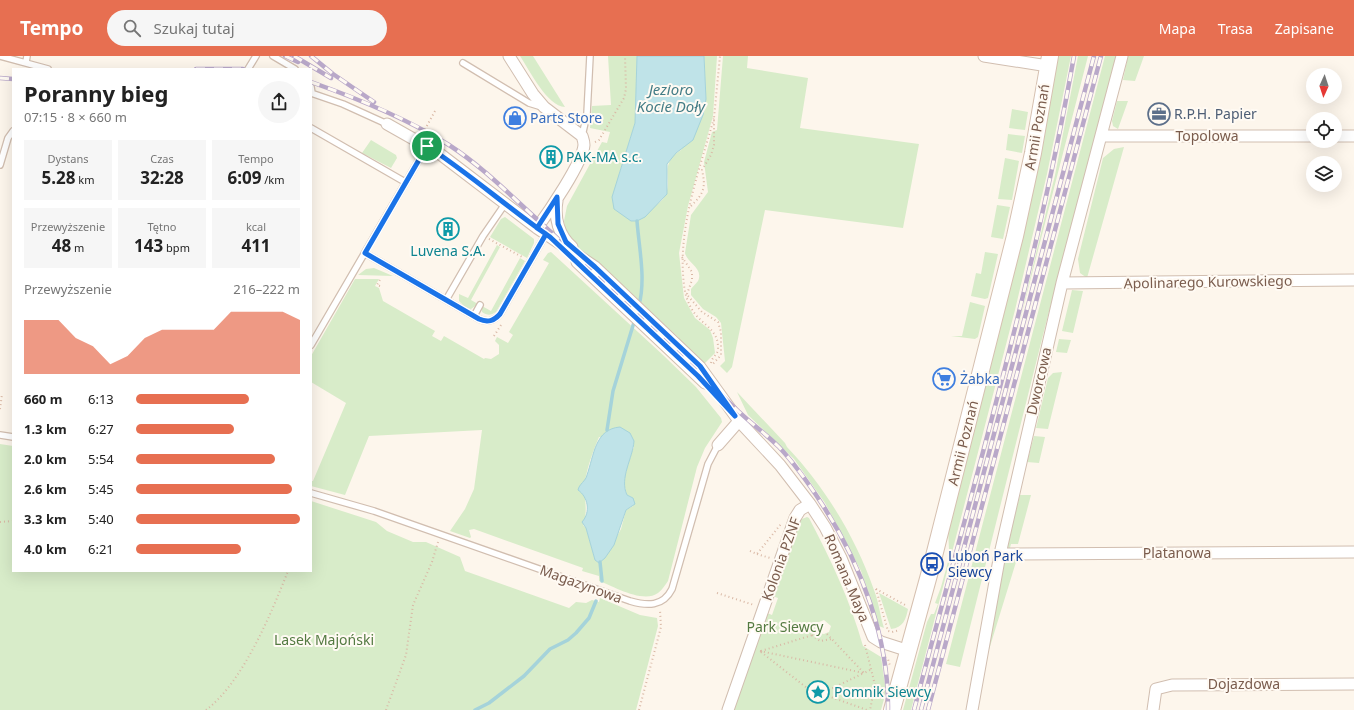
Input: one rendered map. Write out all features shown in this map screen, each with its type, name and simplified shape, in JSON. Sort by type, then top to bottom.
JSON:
[{"type":"main road","name":"Armii Poznań","points":[[892,710],[909,651],[1018,223],[1034,153],[1049,61]]},
{"type":"street","points":[[509,56],[533,94],[544,108],[583,140],[580,159],[557,197],[544,233]]},
{"type":"street","points":[[984,56],[1049,61]]},
{"type":"street","name":"Dworcowa","points":[[972,710],[1000,554],[1062,284],[1122,56]]},
{"type":"street","name":"Romana Maya","points":[[387,124],[427,146],[544,233],[604,281],[668,342],[780,465],[810,504],[841,558],[870,632],[881,642],[909,651]]},
{"type":"street","name":"Topolowa","points":[[1101,136],[1306,136]]},
{"type":"street","points":[[1342,136],[1354,136]]},
{"type":"street","points":[[557,197],[556,215],[562,236],[566,242],[595,267]]},
{"type":"street","name":"Romana Maya","points":[[544,233],[595,267],[604,281]]},
{"type":"street","name":"Apolinarego Kurowskiego","points":[[1062,284],[1354,280]]},
{"type":"street","points":[[718,445],[737,419]]},
{"type":"street","name":"Kolonia PZNF","points":[[728,710],[795,518],[800,510],[810,504]]},
{"type":"street","name":"Platanowa","points":[[1000,554],[1354,552]]},
{"type":"street","name":"Dojazdowa","points":[[1154,710],[1156,689],[1172,685],[1354,684]]},
{"type":"lane","points":[[0,56],[27,59],[46,68]]},
{"type":"lane","points":[[249,68],[256,56]]},
{"type":"lane","points":[[273,56],[293,68]]},
{"type":"lane","points":[[583,140],[587,114],[590,56]]},
{"type":"lane","points":[[464,63],[529,103],[544,108]]},
{"type":"lane","name":"Romana Maya","points":[[312,91],[387,124]]},
{"type":"lane","points":[[312,129],[405,182]]},
{"type":"lane","points":[[0,165],[8,138],[12,132]]},
{"type":"lane","points":[[312,343],[427,146]]},
{"type":"lane","points":[[446,300],[483,236],[505,204]]},
{"type":"lane","points":[[365,253],[484,322],[488,322],[497,318],[530,262],[544,233]]},
{"type":"lane","points":[[474,316],[480,305]]},
{"type":"lane","points":[[0,435],[12,437]]},
{"type":"lane","points":[[658,603],[669,596],[672,589],[708,464],[718,445]]},
{"type":"lane","name":"Magazynowa","points":[[312,493],[369,509],[630,601],[644,604],[658,603]]},
{"type":"path","points":[[583,140],[599,140],[624,98],[626,89],[624,56]]},
{"type":"path","points":[[690,207],[699,198],[704,188],[702,170],[711,155],[714,145],[714,118],[720,56]]},
{"type":"path","points":[[422,134],[435,110]]},
{"type":"path","points":[[712,365],[712,360],[717,354],[715,334],[712,329],[696,315],[690,306],[684,285],[682,256],[690,207],[714,118]]},
{"type":"path","points":[[489,239],[530,262]]},
{"type":"path","points":[[682,256],[692,272],[692,280],[687,295]]},
{"type":"path","points":[[380,286],[377,285],[381,278]]},
{"type":"path","points":[[687,295],[702,312],[715,319],[720,327],[721,355],[712,365]]},
{"type":"path","points":[[712,365],[715,368]]},
{"type":"path","points":[[0,409],[2,394]]},
{"type":"path","points":[[757,554],[773,532],[786,520]]},
{"type":"path","points":[[0,522],[12,521]]},
{"type":"path","points":[[386,710],[406,654],[413,605],[432,562],[441,534]]},
{"type":"path","points":[[750,551],[775,560]]},
{"type":"path","points":[[206,710],[220,700],[243,664],[273,609],[288,572]]},
{"type":"path","points":[[902,629],[895,632],[888,631],[876,589],[911,609]]},
{"type":"path","points":[[717,593],[758,607]]},
{"type":"path","points":[[639,710],[661,627],[662,617],[658,603]]},
{"type":"path","points":[[760,652],[819,633]]},
{"type":"path","points":[[812,634],[820,641],[832,639]]},
{"type":"path","points":[[827,634],[864,673]]},
{"type":"path","points":[[828,696],[868,710],[874,685],[865,643]]},
{"type":"path","points":[[749,648],[760,652],[864,673]]},
{"type":"path","points":[[760,652],[807,688]]},
{"type":"path","points":[[829,690],[870,670]]},
{"type":"path","points":[[820,681],[824,683],[829,690],[828,696],[822,702],[814,703],[807,697],[807,688],[812,682],[820,681]]},
{"type":"green space","points":[[520,56],[533,56],[565,107],[558,105],[545,94]]},
{"type":"green space","points":[[608,56],[637,56],[635,123],[619,174],[631,221],[640,219],[663,199],[668,186],[669,161],[681,150],[706,99],[704,56],[717,56],[713,116],[688,206],[679,253],[684,298],[695,318],[710,330],[713,338],[715,353],[703,365],[678,340],[679,338],[599,263],[598,264],[574,244],[566,233],[564,221],[567,206],[602,142],[607,143],[610,132],[590,128],[592,106],[611,105]]},
{"type":"green space","points":[[723,56],[748,56],[747,68],[808,78],[800,128],[919,144],[903,228],[765,210],[732,367],[727,373],[720,366],[725,361],[721,323],[716,317],[703,309],[691,295],[691,289],[698,281],[699,273],[686,257],[685,253],[691,215],[708,192],[704,162],[712,132],[717,130]]},
{"type":"green space","points":[[1057,56],[1071,56],[1047,174],[1015,310],[911,710],[903,710],[927,622],[931,614],[934,614],[938,604],[935,603],[951,551],[949,550],[948,529],[1029,208],[1043,143]]},
{"type":"green space","points":[[1078,56],[1088,56],[1017,332],[1055,175]]},
{"type":"green space","points":[[1105,56],[1116,56],[1046,323],[960,667],[946,664]]},
{"type":"green space","points":[[1128,56],[1144,56],[1135,81],[1123,80]]},
{"type":"green space","points":[[1117,101],[1128,101],[1118,129],[1113,126],[1112,121]]},
{"type":"green space","points":[[1012,109],[1028,112],[1025,130],[1009,128]]},
{"type":"green space","points":[[1008,134],[1025,136],[1022,153],[1006,150]]},
{"type":"green space","points":[[371,140],[396,155],[397,158],[391,168],[362,153]]},
{"type":"green space","points":[[1124,147],[1087,278],[1080,273],[1078,259],[1103,158],[1114,149]]},
{"type":"green space","points":[[1005,158],[1019,161],[1012,200],[998,199]]},
{"type":"green space","points":[[997,205],[1010,207],[1003,239],[991,237]]},
{"type":"green space","points":[[505,217],[534,239],[534,243],[527,258],[490,237],[501,219]]},
{"type":"green space","points":[[497,245],[500,247],[471,300],[478,304],[471,309],[466,308],[459,301],[459,294],[468,298]]},
{"type":"green space","points":[[551,252],[696,387],[721,418],[722,422],[705,448],[697,467],[668,581],[658,593],[652,596],[636,595],[620,590],[599,581],[599,576],[582,571],[583,568],[474,529],[469,530],[470,538],[450,531],[465,509],[474,489],[482,430],[369,436],[345,495],[312,486],[312,481],[346,403],[312,383],[312,354],[355,279],[379,279],[375,286],[379,288],[383,301],[435,331],[432,336],[441,341],[444,336],[484,359],[491,359],[499,354],[499,345],[495,341],[497,337],[508,343],[513,335],[509,332],[549,263],[543,260],[548,253]],"holes":[[[599,437],[634,447],[625,477],[625,489],[627,495],[633,498],[633,506],[626,510],[621,529],[605,558],[595,560],[586,528],[583,525],[586,513],[585,482],[592,454]]]},
{"type":"green space","points":[[985,252],[998,254],[988,298],[985,299],[971,296],[976,273],[981,274]]},
{"type":"green space","points":[[520,258],[525,261],[496,312],[489,315],[482,312],[482,306],[491,311]]},
{"type":"green space","points":[[374,268],[393,276],[358,275],[366,269]]},
{"type":"green space","points":[[1072,290],[1083,291],[1073,333],[1062,331]]},
{"type":"green space","points":[[970,302],[985,306],[978,337],[975,339],[951,336],[962,336]]},
{"type":"green space","points":[[1059,339],[1071,340],[1067,353],[1056,352]]},
{"type":"green space","points":[[1062,372],[1048,429],[1036,428],[1048,378],[1053,373]]},
{"type":"green space","points":[[737,392],[801,462],[838,514],[849,532],[867,571],[876,595],[884,628],[879,626],[861,571],[825,503],[794,459],[748,415]]},
{"type":"green space","points":[[1034,436],[1045,437],[1039,463],[1027,462]]},
{"type":"green space","name":"Lasek Majoński","points":[[0,444],[12,446],[12,572],[312,572],[312,501],[376,522],[387,531],[413,542],[426,542],[460,557],[465,571],[569,608],[576,602],[586,603],[592,600],[599,602],[600,598],[640,615],[657,618],[658,626],[636,710],[0,710]]},
{"type":"green space","points":[[1020,495],[1031,495],[1018,544],[1011,544],[1010,548],[1006,548]]},
{"type":"green space","name":"Park Siewcy","points":[[799,517],[802,519],[807,517],[809,518],[839,580],[852,612],[863,646],[881,657],[886,692],[881,710],[734,710],[767,613],[772,615],[778,598],[772,596]],"holes":[[[824,620],[831,626],[829,632],[824,634],[819,633],[816,627],[819,622]]]},
{"type":"green space","points":[[1004,559],[1016,560],[1016,562],[988,653]]},
{"type":"green space","points":[[879,593],[908,609],[905,619],[898,627],[891,629]]},
{"type":"water","name":"Jezioro Kocie Doły","points":[[637,56],[704,56],[706,99],[703,115],[693,140],[676,153],[667,164],[667,194],[645,217],[637,221],[631,221],[614,209],[612,197],[635,123]]},
{"type":"water","points":[[620,427],[630,433],[634,441],[625,475],[625,488],[627,495],[633,498],[635,504],[626,510],[614,545],[605,558],[599,563],[595,560],[586,528],[582,522],[587,514],[587,505],[584,497],[578,490],[586,477],[600,438],[612,429]]},
{"type":"waterway","points":[[637,221],[642,274],[639,305]]},
{"type":"waterway","points":[[607,430],[613,391],[635,319]]},
{"type":"waterway","points":[[600,562],[602,581]]},
{"type":"waterway","points":[[475,710],[489,703],[524,676],[550,649],[568,640],[576,633],[589,618],[596,601]]},
{"type":"railway","points":[[285,56],[298,62]]},
{"type":"railway","points":[[294,56],[331,78]]},
{"type":"railway","points":[[311,56],[333,74],[374,102]]},
{"type":"railway","points":[[914,710],[1001,384],[1021,303],[1041,221],[1074,56]]},
{"type":"railway","points":[[921,710],[1094,56]]},
{"type":"railway","points":[[928,710],[1101,56]]},
{"type":"railway","points":[[0,78],[12,79]]},
{"type":"railway","points":[[312,82],[364,102],[416,126],[449,145],[474,163],[508,192],[670,343],[723,397],[779,447],[791,460],[802,474],[836,527],[849,551],[870,602],[884,656],[888,710]]},
{"type":"place","name":"R.P.H. Papier","points":[[1159,114]]},
{"type":"place","name":"Parts Store","points":[[515,118]]},
{"type":"place","name":"PAK-MA s.c.","points":[[551,157]]},
{"type":"place","name":"Luvena S.A.","points":[[448,229]]},
{"type":"place","name":"Żabka","points":[[944,379]]},
{"type":"place","name":"Luboń Park Siewcy","points":[[932,564]]},
{"type":"place","name":"Pomnik Siewcy","points":[[818,692]]},
{"type":"route","points":[[427,146],[365,253],[484,322],[493,321],[500,314],[546,234],[537,228],[557,197],[556,215],[562,236],[566,242],[595,267],[700,366],[735,416],[698,376],[550,237],[546,234],[537,228],[521,217],[452,162],[427,146]]}]
